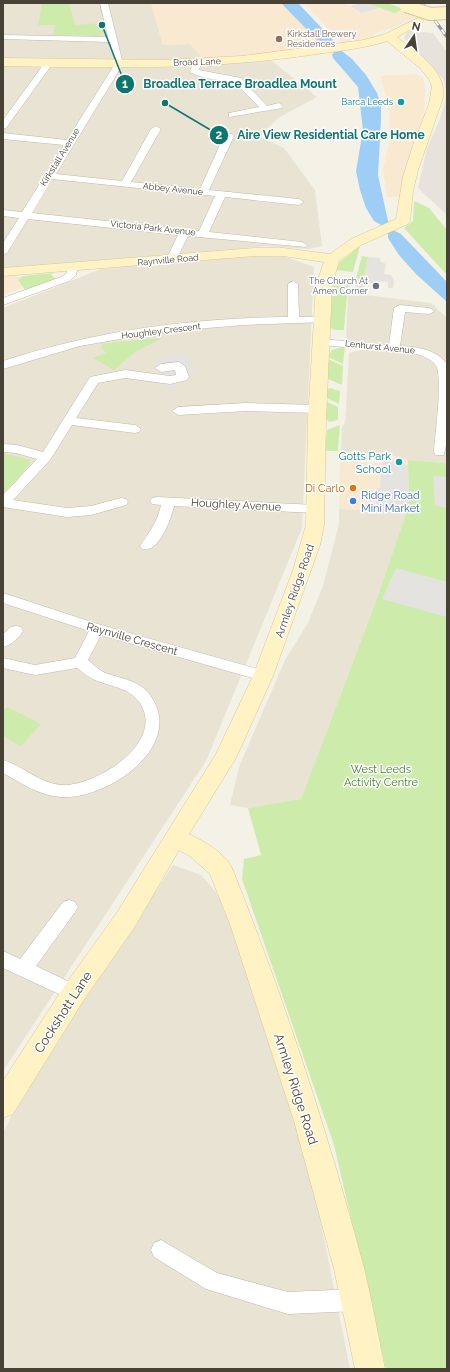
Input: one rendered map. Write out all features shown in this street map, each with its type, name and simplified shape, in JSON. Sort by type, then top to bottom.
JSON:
[{"type":"street","points":[[104,3],[119,64]]},
{"type":"street","points":[[402,4],[430,14],[447,13]]},
{"type":"street","name":"Broad Lane","points":[[3,62],[119,64],[197,63],[289,56],[344,47],[389,36],[430,14]]},
{"type":"street","points":[[337,255],[356,242],[398,225],[403,221],[409,180],[423,136],[434,110],[438,86],[426,68],[389,36]]},
{"type":"street","points":[[3,37],[114,40]]},
{"type":"street","points":[[3,126],[50,63]]},
{"type":"street","points":[[197,63],[194,71],[214,77],[234,78],[241,82],[265,109]]},
{"type":"street","name":"Kirkstall Avenue","points":[[3,251],[48,176],[119,64]]},
{"type":"street","points":[[232,115],[279,106]]},
{"type":"street","points":[[125,184],[156,129]]},
{"type":"street","points":[[3,136],[69,143]]},
{"type":"street","points":[[203,192],[229,136]]},
{"type":"street","name":"Abbey Avenue","points":[[48,176],[299,202]]},
{"type":"street","points":[[203,234],[221,194]]},
{"type":"street","name":"Victoria Park Avenue","points":[[3,213],[302,245]]},
{"type":"street","points":[[171,260],[185,232]]},
{"type":"street","name":"Raynville Road","points":[[3,272],[171,260],[255,252],[337,255]]},
{"type":"street","name":"Armley Ridge Road","points":[[125,921],[175,837],[225,758],[263,676],[311,545],[315,525],[317,409],[324,285],[337,255]]},
{"type":"street","points":[[3,302],[65,279],[72,275],[73,267]]},
{"type":"street","points":[[293,284],[294,320]]},
{"type":"street","points":[[394,348],[400,308],[429,311]]},
{"type":"street","name":"Houghley Crescent","points":[[3,365],[66,346],[126,335],[180,328],[294,320],[322,320]]},
{"type":"street","name":"Lenhurst Avenue","points":[[321,342],[394,348],[427,353],[438,359],[445,368],[440,452]]},
{"type":"street","points":[[3,503],[46,457],[70,421],[94,380],[124,374],[170,380],[183,376],[179,366],[161,368]]},
{"type":"street","points":[[178,411],[246,407],[317,409]]},
{"type":"street","points":[[70,421],[135,429]]},
{"type":"street","points":[[3,448],[17,449],[46,457]]},
{"type":"street","name":"Houghley Avenue","points":[[147,546],[165,520],[163,501],[315,508]]},
{"type":"street","points":[[3,503],[22,504],[60,512],[96,511],[120,502]]},
{"type":"street","name":"Raynville Crescent","points":[[3,598],[97,629],[263,676]]},
{"type":"street","points":[[80,662],[97,629]]},
{"type":"street","points":[[3,642],[16,631]]},
{"type":"street","points":[[3,663],[35,670],[80,662],[99,676],[126,684],[141,694],[150,709],[153,731],[144,749],[110,777],[82,789],[70,791],[44,788],[3,766]]},
{"type":"street","name":"Armley Ridge Road","points":[[175,837],[199,850],[220,868],[243,927],[308,1122],[349,1269],[370,1369]]},
{"type":"street","points":[[22,969],[69,907]]},
{"type":"street","name":"Cockshott Lane","points":[[3,1105],[74,993],[125,921]]},
{"type":"street","points":[[3,959],[74,993]]},
{"type":"street","points":[[161,1250],[213,1282],[288,1302],[356,1300]]},
{"type":"shaded area","points":[[3,3],[151,3],[163,45],[190,44],[207,63],[272,61],[317,97],[278,118],[259,137],[284,148],[315,190],[322,246],[309,249],[265,246],[142,260],[3,268]]},
{"type":"shaded area","points":[[151,3],[281,3],[325,47],[242,57],[203,59],[190,44],[163,45]]},
{"type":"shaded area","points":[[304,3],[345,3],[350,6],[366,3],[394,13],[404,9],[415,17],[393,28],[373,34],[376,37],[344,44]]},
{"type":"shaded area","points":[[362,3],[379,8],[362,13],[350,6]]},
{"type":"shaded area","points":[[408,31],[433,33],[447,52],[447,93],[443,79],[404,38]]},
{"type":"shaded area","points":[[416,74],[423,78],[425,90],[424,114],[413,143],[400,197],[387,197],[383,169],[388,148],[390,121],[388,102],[380,76]]},
{"type":"shaded area","points":[[447,95],[447,215],[418,188],[427,148],[440,119]]},
{"type":"shaded area","points":[[241,256],[286,257],[314,267],[302,528],[206,761],[3,1071],[3,308],[101,269]]},
{"type":"shaded area","points":[[368,257],[380,258],[380,261],[386,264],[384,274],[391,275],[394,282],[393,288],[388,288],[388,282],[374,281],[373,283],[364,283],[363,288],[355,287],[355,278],[364,278]]},
{"type":"shaded area","points":[[3,276],[23,276],[18,280],[23,287],[3,295]]},
{"type":"shaded area","points":[[348,293],[431,303],[447,318],[447,469],[445,463],[408,460],[387,454],[341,452],[342,426],[345,423],[349,353],[368,348],[418,354],[421,348],[346,340]]},
{"type":"shaded area","points":[[185,354],[198,372],[185,374],[188,379],[178,381],[176,388],[162,387],[164,382],[155,360]]},
{"type":"shaded area","points":[[392,459],[408,460],[409,505],[407,511],[339,509],[340,460],[378,463]]},
{"type":"shaded area","points":[[394,459],[394,464],[408,465],[409,505],[407,511],[376,510],[376,488],[380,488],[382,461]]},
{"type":"shaded area","points":[[433,476],[447,477],[447,508],[435,505]]},
{"type":"shaded area","points":[[339,509],[407,511],[376,601],[301,799],[248,808],[230,805],[239,767],[285,660],[308,623],[323,586],[339,524]]},
{"type":"shaded area","points":[[396,568],[447,582],[447,617],[382,599]]},
{"type":"shaded area","points":[[173,865],[201,875],[223,900],[309,1163],[350,1369],[3,1369],[3,1134],[21,1095]]},
{"type":"green space","points":[[42,3],[69,3],[75,25],[102,23],[104,33],[97,36],[53,35],[55,25],[38,25]]},
{"type":"green space","points":[[366,3],[387,3],[404,9],[394,13]]},
{"type":"green space","points":[[414,201],[429,208],[447,230],[447,275],[404,228],[413,221]]},
{"type":"green space","points":[[360,246],[353,272],[336,270],[340,262]]},
{"type":"green space","points":[[362,256],[368,257],[364,279],[356,278]]},
{"type":"green space","points":[[54,273],[51,275],[56,279],[26,291],[18,280],[23,276]]},
{"type":"green space","points":[[335,279],[351,280],[347,293],[335,292],[335,288],[332,287]]},
{"type":"green space","points":[[335,294],[347,295],[344,330],[334,330],[330,327],[332,296],[335,296]]},
{"type":"green space","points":[[163,338],[135,352],[114,370],[93,358],[106,353],[101,347],[103,344]]},
{"type":"green space","points":[[345,346],[343,364],[328,357],[332,350]]},
{"type":"green space","points":[[328,359],[343,366],[342,385],[328,379]]},
{"type":"green space","points":[[330,388],[340,391],[339,404],[327,398],[327,389]]},
{"type":"green space","points":[[327,402],[338,407],[338,420],[329,422],[326,418]]},
{"type":"green space","points":[[340,425],[338,451],[325,450],[327,430]]},
{"type":"green space","points":[[3,453],[30,460],[30,463],[18,479],[3,493]]},
{"type":"green space","name":"West Leeds Activity Centre","points":[[408,460],[445,463],[447,469],[447,1369],[386,1369],[334,1145],[242,879],[244,859],[261,855],[248,808],[301,799],[376,601],[409,505]]},
{"type":"green space","points":[[7,707],[41,724],[21,746],[3,736],[3,710]]},
{"type":"water","points":[[281,3],[298,3],[334,41],[333,44],[352,59],[366,75],[377,93],[381,106],[378,175],[388,221],[395,231],[401,234],[447,282],[447,302],[416,274],[399,255],[388,238],[388,234],[381,225],[374,221],[366,208],[356,171],[363,130],[358,87],[333,58],[332,55],[334,52],[320,43]]},
{"type":"railway","points":[[422,3],[447,37]]},
{"type":"place","name":"Broadlea Terrace Broadlea Mount","points":[[102,25]]},
{"type":"place","name":"Kirkstall Brewery Residences","points":[[279,39]]},
{"type":"place","name":"Barca Leeds","points":[[401,102]]},
{"type":"place","name":"Aire View Residential Care Home","points":[[165,103]]},
{"type":"place","name":"The Church At Amen Corner","points":[[376,286]]},
{"type":"place","name":"Gotts Park School","points":[[399,462]]},
{"type":"place","name":"Di Carlo","points":[[353,488]]},
{"type":"place","name":"Ridge Road Mini Market","points":[[353,501]]}]
